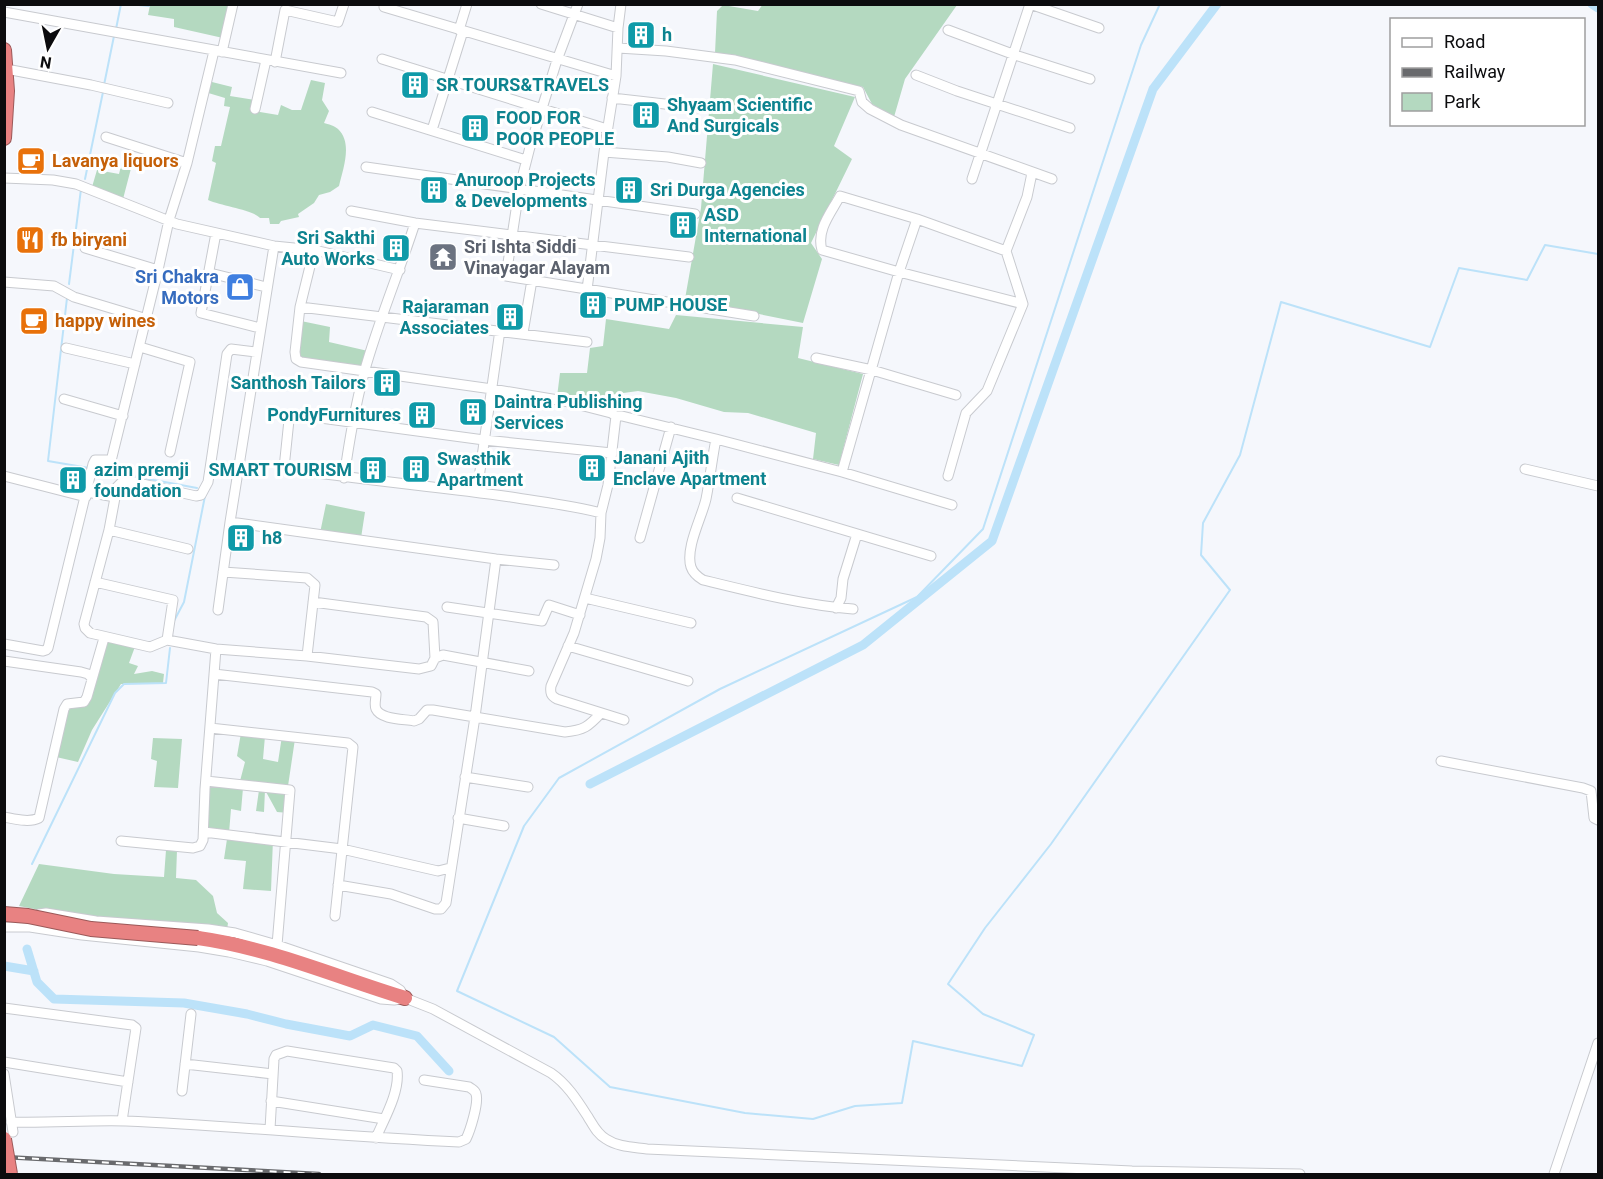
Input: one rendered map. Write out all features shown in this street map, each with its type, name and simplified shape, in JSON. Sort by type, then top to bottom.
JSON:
[{"type":"highway","points":[[4,50],[6,69],[4,138]]},
{"type":"highway","points":[[4,914],[28,916],[90,928],[228,942],[264,951],[405,998]]},
{"type":"highway","points":[[10,1131],[10,1174]]},
{"type":"street","points":[[4,644],[46,650],[95,460],[111,460],[159,270],[169,220],[232,4]]},
{"type":"street","points":[[255,109],[285,10],[338,22],[344,4]]},
{"type":"street","points":[[432,130],[448,80],[467,4]]},
{"type":"street","points":[[541,4],[618,28]]},
{"type":"street","points":[[578,4],[557,60],[526,160],[519,190],[506,276],[754,316]]},
{"type":"street","points":[[587,290],[616,76],[621,4]]},
{"type":"street","points":[[972,179],[1030,5],[1099,28]]},
{"type":"street","points":[[384,7],[616,76]]},
{"type":"street","points":[[4,12],[341,73]]},
{"type":"street","points":[[948,30],[1090,79]]},
{"type":"street","points":[[618,48],[666,51],[735,60],[859,91],[862,102],[870,110],[901,125],[1052,179]]},
{"type":"street","points":[[382,59],[608,129]]},
{"type":"street","points":[[6,69],[91,85],[168,103]]},
{"type":"street","points":[[916,75],[1070,128]]},
{"type":"street","points":[[612,98],[700,108]]},
{"type":"street","points":[[372,112],[526,160]]},
{"type":"street","points":[[106,137],[187,163]]},
{"type":"street","points":[[604,152],[668,157],[701,163]]},
{"type":"street","points":[[366,167],[695,214]]},
{"type":"street","points":[[948,476],[966,413],[987,391],[1023,304],[1006,251],[1026,197],[1032,173]]},
{"type":"street","points":[[4,178],[53,180],[76,184],[177,224],[274,246],[314,250],[400,270]]},
{"type":"street","points":[[1006,251],[917,219],[840,196],[822,228],[820,242],[822,250],[1023,304]]},
{"type":"street","points":[[351,211],[415,223],[689,257]]},
{"type":"street","points":[[842,472],[899,272],[917,219]]},
{"type":"street","points":[[344,478],[352,423],[365,371],[381,317],[400,270],[415,223]]},
{"type":"street","points":[[216,233],[201,313],[260,328]]},
{"type":"street","points":[[218,610],[274,246]]},
{"type":"street","points":[[85,248],[159,270]]},
{"type":"street","points":[[314,250],[300,307],[295,352],[296,359],[301,362],[492,388],[572,402],[616,416],[671,427],[842,472],[952,505]]},
{"type":"street","points":[[210,273],[266,287]]},
{"type":"street","points":[[523,333],[532,280]]},
{"type":"street","points":[[4,282],[54,286],[74,297],[147,319]]},
{"type":"street","points":[[300,307],[586,342]]},
{"type":"street","points":[[477,492],[500,330]]},
{"type":"street","points":[[140,347],[190,362],[170,452]]},
{"type":"street","points":[[66,348],[135,364]]},
{"type":"street","points":[[256,352],[231,349],[227,354],[208,482],[201,495],[196,496],[129,481],[122,482],[117,487],[109,530],[84,624],[90,633],[104,638],[150,646],[166,640],[216,649],[307,656],[419,669],[430,666],[435,658],[433,622],[426,617],[313,602]]},
{"type":"street","points":[[816,358],[872,370],[956,394]]},
{"type":"street","points":[[64,399],[123,416]]},
{"type":"street","points":[[601,513],[583,508],[477,492],[344,478],[284,468],[289,420],[291,414],[484,440],[612,453]]},
{"type":"street","points":[[616,416],[601,513],[600,538],[580,615],[550,692],[552,697],[624,720]]},
{"type":"street","points":[[640,538],[671,427]]},
{"type":"street","points":[[716,439],[705,500],[691,546],[691,567],[696,576],[703,580],[739,588],[836,608],[853,609]]},
{"type":"street","points":[[1525,469],[1599,486]]},
{"type":"street","points":[[4,476],[87,495],[115,497]]},
{"type":"street","points":[[737,498],[931,556]]},
{"type":"street","points":[[230,522],[496,559],[554,564]]},
{"type":"street","points":[[109,530],[188,549]]},
{"type":"street","points":[[836,608],[841,597],[843,579],[857,534]]},
{"type":"street","points":[[338,885],[391,894],[441,909],[446,903],[483,663],[496,559]]},
{"type":"street","points":[[223,572],[307,578],[315,585],[307,656]]},
{"type":"street","points":[[95,582],[173,600],[166,640]]},
{"type":"street","points":[[585,598],[691,623]]},
{"type":"street","points":[[447,607],[542,621],[549,605],[580,615]]},
{"type":"street","points":[[4,817],[29,820],[39,818],[64,710],[67,704],[84,702],[87,697],[104,638]]},
{"type":"street","points":[[568,646],[688,681]]},
{"type":"street","points":[[121,841],[193,848],[200,846],[203,840],[216,649]]},
{"type":"street","points":[[435,658],[443,656],[529,670]]},
{"type":"street","points":[[4,661],[81,672],[92,678]]},
{"type":"street","points":[[214,674],[372,692],[376,694],[375,707],[383,716],[414,721],[427,710],[565,732],[582,730],[601,713]]},
{"type":"street","points":[[210,728],[351,744],[354,751],[334,916]]},
{"type":"street","points":[[1441,761],[1583,788],[1591,791],[1594,818],[1599,820]]},
{"type":"street","points":[[465,777],[528,787]]},
{"type":"street","points":[[206,781],[290,790],[277,945]]},
{"type":"street","points":[[458,818],[504,825]]},
{"type":"street","points":[[204,832],[342,849],[438,871],[450,868]]},
{"type":"street","points":[[30,927],[32,920],[38,914],[46,913],[96,921],[226,932],[277,945],[391,984],[400,990],[405,998]]},
{"type":"street","points":[[160,943],[162,926]]},
{"type":"street","points":[[4,927],[30,927],[229,952],[267,961],[381,999],[405,998],[456,1020],[551,1073],[574,1096],[597,1131],[605,1139],[620,1145],[647,1149],[1132,1171],[1300,1174]]},
{"type":"street","points":[[4,1008],[132,1025],[136,1028],[122,1121]]},
{"type":"street","points":[[182,1091],[191,1014]]},
{"type":"street","points":[[1554,1174],[1599,1043]]},
{"type":"street","points":[[270,1129],[276,1055],[287,1051],[394,1068],[398,1078],[376,1138]]},
{"type":"street","points":[[4,1062],[128,1082]]},
{"type":"street","points":[[185,1064],[273,1074]]},
{"type":"street","points":[[4,1074],[10,1131],[53,1123],[122,1121],[270,1129],[376,1138],[459,1142],[466,1139],[476,1103],[477,1096],[474,1090],[469,1087],[424,1080]]},
{"type":"street","points":[[271,1101],[384,1119]]},
{"type":"green space","points":[[763,4],[957,5],[905,79],[894,117],[872,104],[863,87],[715,53],[717,11],[723,5],[758,11]]},
{"type":"green space","points":[[150,5],[228,5],[223,38],[174,27],[174,19],[148,15]]},
{"type":"green space","points":[[713,64],[855,97],[834,146],[852,159],[811,243],[822,259],[803,323],[685,299],[701,208]]},
{"type":"green space","points":[[311,80],[325,83],[322,100],[329,111],[324,123],[338,129],[345,141],[346,156],[339,186],[319,195],[314,203],[298,214],[299,217],[281,221],[279,224],[270,224],[269,218],[260,218],[208,200],[216,163],[212,161],[215,146],[221,146],[230,107],[224,106],[225,98],[205,92],[208,81],[232,87],[230,96],[255,100],[254,111],[278,115],[281,105],[292,110],[301,110]]},
{"type":"green space","points":[[124,154],[134,157],[123,199],[92,187],[97,170],[119,174]]},
{"type":"green space","points":[[676,315],[803,327],[798,358],[863,374],[839,465],[813,459],[816,433],[748,413],[724,412],[676,398],[638,391],[594,397],[590,403],[557,397],[560,373],[587,373],[590,348],[603,346],[606,319],[669,329]]},
{"type":"green space","points":[[301,321],[330,327],[329,342],[368,351],[361,369],[298,358]]},
{"type":"green space","points":[[326,504],[365,512],[361,538],[320,533]]},
{"type":"green space","points":[[108,641],[136,644],[129,663],[138,666],[134,674],[152,671],[164,674],[163,683],[121,684],[92,730],[78,762],[56,757],[64,709],[84,702]]},
{"type":"green space","points":[[241,733],[265,736],[263,759],[278,762],[282,736],[295,739],[288,786],[240,781],[245,762],[237,756]]},
{"type":"green space","points":[[153,738],[182,739],[178,788],[154,787],[157,761],[151,759]]},
{"type":"green space","points":[[207,781],[290,790],[289,813],[277,812],[265,790],[264,812],[256,811],[259,790],[243,788],[241,811],[231,809],[229,833],[204,831]]},
{"type":"green space","points":[[227,839],[273,839],[271,891],[243,889],[246,861],[224,859]]},
{"type":"green space","points":[[166,850],[177,850],[176,878],[196,880],[213,896],[217,913],[228,923],[227,930],[96,921],[19,906],[39,864],[114,874],[164,877]]},
{"type":"waterway","points":[[116,29],[121,4]]},
{"type":"waterway","points":[[128,4],[149,6],[149,4]]},
{"type":"waterway","points":[[1160,4],[1141,45],[983,529],[917,597],[720,689],[559,778],[524,826],[457,991],[554,1037],[610,1087],[745,1113],[813,1119],[855,1106],[902,1103],[913,1041],[1022,1066],[1034,1035],[983,1014],[948,984],[985,928],[1051,844],[1230,590],[1201,555],[1203,523],[1240,455],[1281,302],[1430,347],[1459,268],[1527,280],[1545,245],[1598,254]]},
{"type":"waterway","points":[[590,784],[863,645],[992,541],[1153,89],[1217,4]]},
{"type":"waterway","points":[[1592,4],[1598,8]]},
{"type":"waterway","points":[[104,85],[114,36]]},
{"type":"waterway","points":[[85,179],[103,92]]},
{"type":"waterway","points":[[69,284],[81,189]]},
{"type":"waterway","points":[[67,298],[48,461],[89,468]]},
{"type":"waterway","points":[[100,470],[197,488]]},
{"type":"waterway","points":[[174,621],[184,602],[205,496]]},
{"type":"waterway","points":[[32,864],[115,693],[124,684],[166,683],[170,648]]},
{"type":"waterway","points":[[27,949],[37,982],[54,999],[184,1003],[350,1036],[373,1025],[417,1036],[449,1071]]},
{"type":"waterway","points":[[4,966],[34,971]]},
{"type":"railway","points":[[4,1157],[319,1174]]},
{"type":"place","name":"h","points":[[641,35]]},
{"type":"place","name":"SR TOURS&TRAVELS","points":[[415,85]]},
{"type":"place","name":"Shyaam Scientific And Surgicals","points":[[646,115]]},
{"type":"place","name":"FOOD FOR POOR PEOPLE","points":[[475,128]]},
{"type":"place","name":"Lavanya liquors","points":[[31,161]]},
{"type":"place","name":"Anuroop Projects & Developments","points":[[434,190]]},
{"type":"place","name":"Sri Durga Agencies","points":[[629,190]]},
{"type":"place","name":"ASD International","points":[[683,225]]},
{"type":"place","name":"fb biryani","points":[[30,240]]},
{"type":"place","name":"Sri Sakthi Auto Works","points":[[396,248]]},
{"type":"place","name":"Sri Ishta Siddi Vinayagar Alayam","points":[[443,257]]},
{"type":"place","name":"Sri Chakra Motors","points":[[240,287]]},
{"type":"place","name":"PUMP HOUSE","points":[[593,305]]},
{"type":"place","name":"Rajaraman Associates","points":[[510,317]]},
{"type":"place","name":"happy wines","points":[[34,321]]},
{"type":"place","name":"Santhosh Tailors","points":[[387,383]]},
{"type":"place","name":"Daintra Publishing Services","points":[[473,412]]},
{"type":"place","name":"PondyFurnitures","points":[[422,415]]},
{"type":"place","name":"Janani Ajith Enclave Apartment","points":[[592,468]]},
{"type":"place","name":"Swasthik Apartment","points":[[416,469]]},
{"type":"place","name":"SMART TOURISM","points":[[373,470]]},
{"type":"place","name":"azim premji foundation","points":[[73,480]]},
{"type":"place","name":"h8","points":[[241,538]]}]
